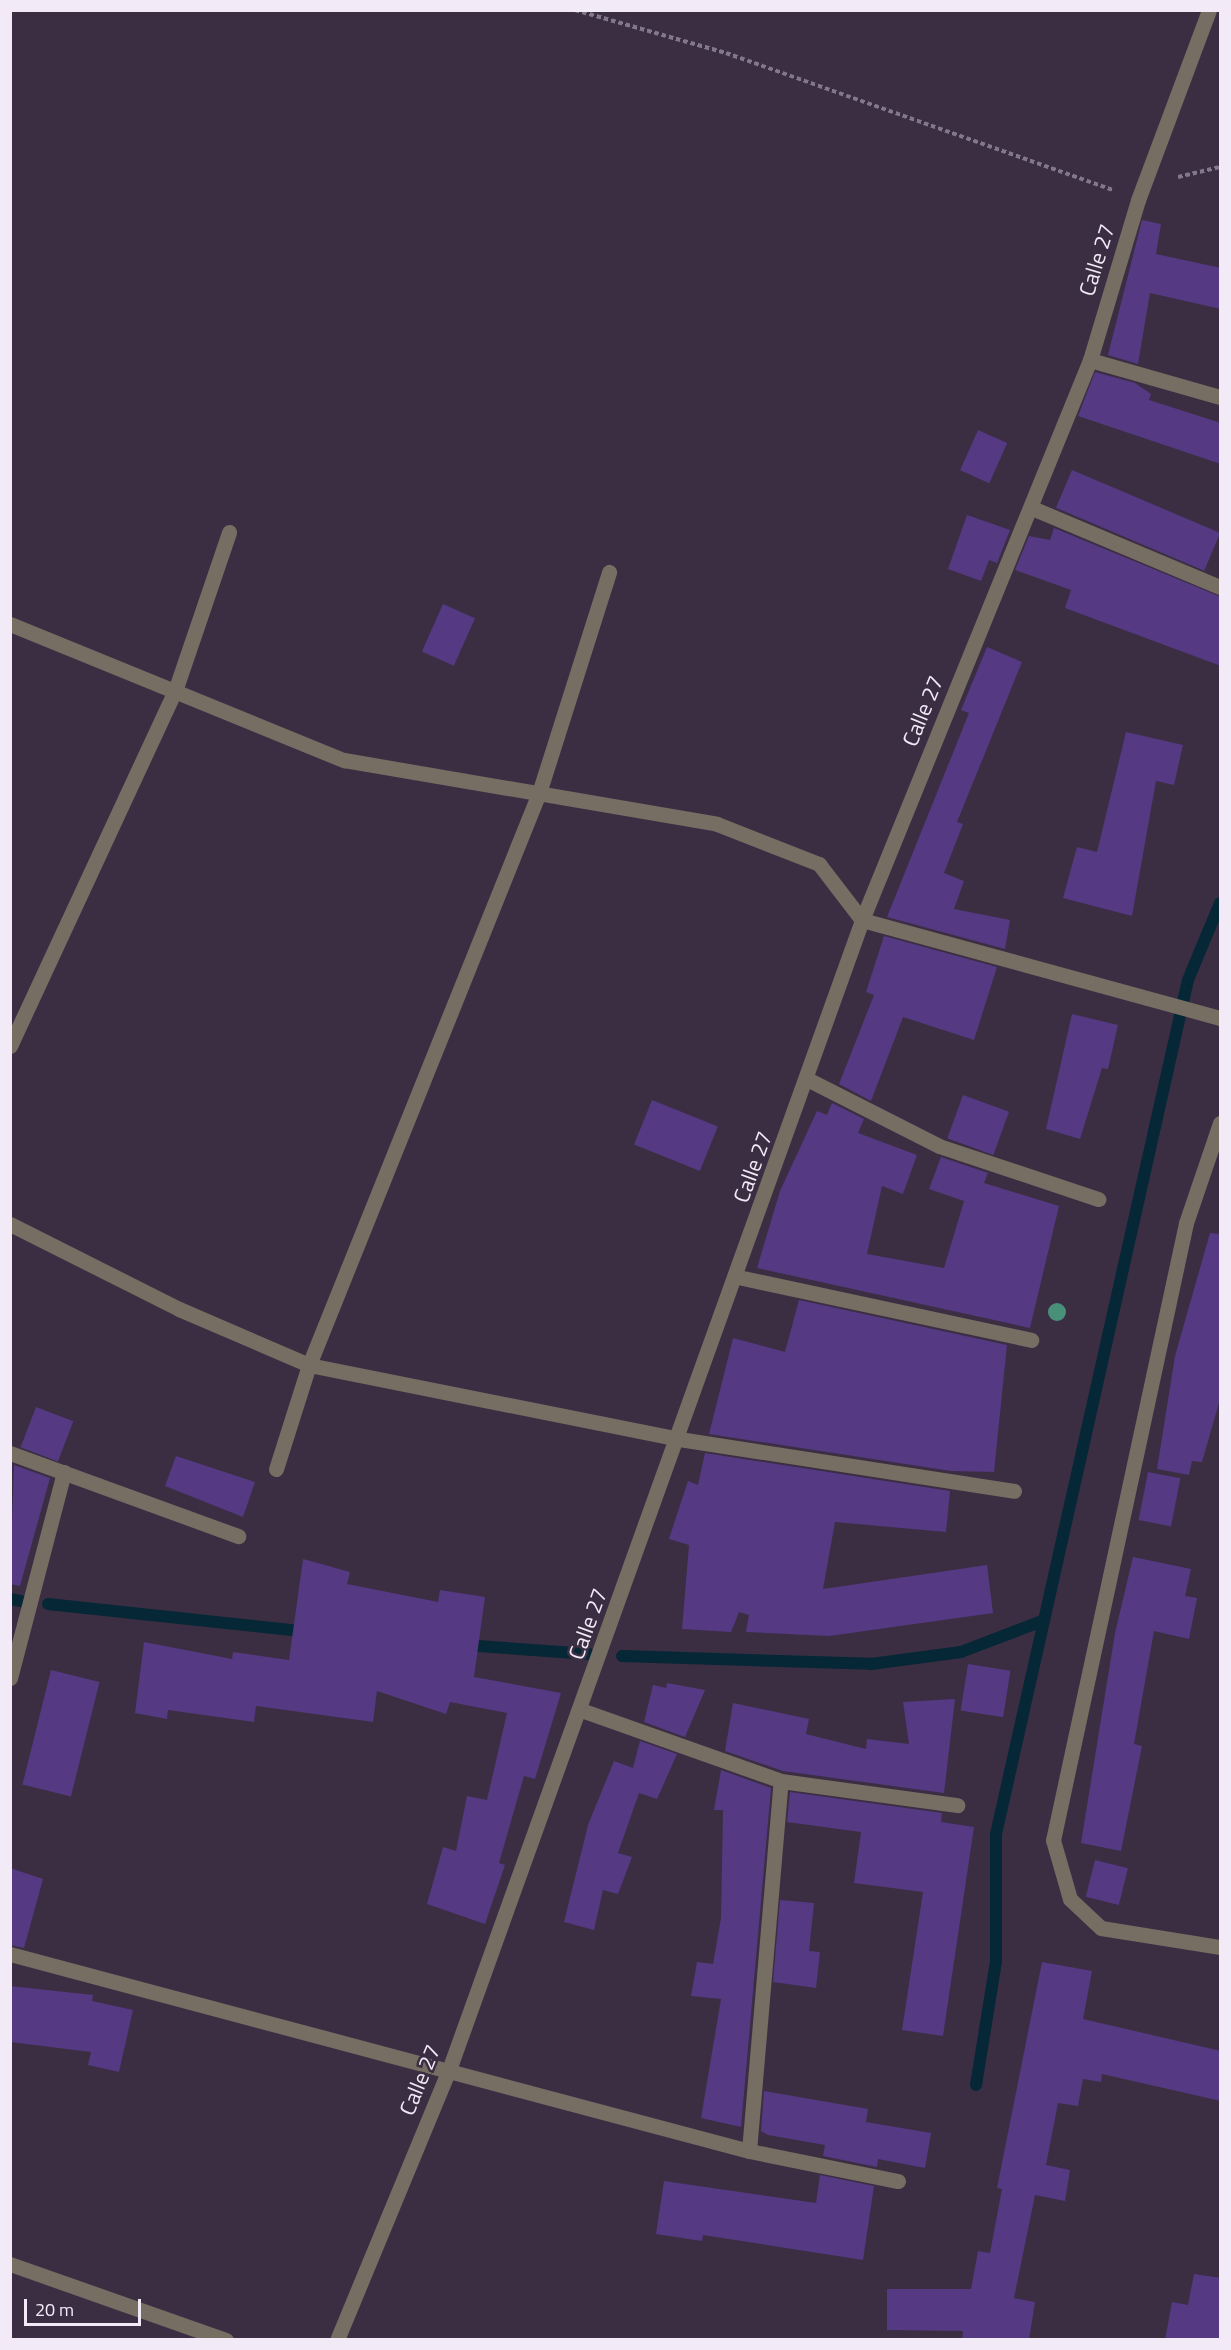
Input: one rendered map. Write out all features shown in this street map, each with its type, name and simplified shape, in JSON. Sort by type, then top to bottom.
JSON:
[{"type":"street","name":"Calle 27","points":[[338,2340],[450,2067],[809,1080],[862,920],[1032,508],[1090,360],[1138,200],[1209,10]]},
{"type":"street","points":[[1090,360],[1221,397]]},
{"type":"street","points":[[1032,508],[1221,587]]},
{"type":"street","points":[[10,1046],[175,691],[229,532]]},
{"type":"street","points":[[276,1469],[309,1365],[539,793],[609,572]]},
{"type":"street","points":[[10,624],[344,760],[717,824],[819,864],[862,920],[1115,991],[1221,1018]]},
{"type":"street","points":[[809,1080],[939,1146],[1098,1198]]},
{"type":"street","points":[[1221,1124],[1186,1222],[1053,1840],[1070,1899],[1101,1929],[1221,1947]]},
{"type":"street","points":[[10,1224],[179,1309],[309,1365],[679,1438],[1014,1491]]},
{"type":"street","points":[[738,1277],[1031,1340]]},
{"type":"street","points":[[10,1453],[238,1536]]},
{"type":"street","points":[[10,1678],[64,1472]]},
{"type":"street","points":[[581,1710],[781,1781],[957,1805]]},
{"type":"street","points":[[749,2151],[781,1781]]},
{"type":"street","points":[[10,1954],[450,2067],[749,2151],[898,2181]]},
{"type":"street","points":[[10,2264],[226,2340]]},
{"type":"path","points":[[575,10],[726,53],[1138,200],[1184,173],[1221,167]]},
{"type":"building","points":[[1142,220],[1161,224],[1156,254],[1221,268],[1221,309],[1150,293],[1138,364],[1108,355]]},
{"type":"building","points":[[1095,372],[1135,383],[1151,394],[1149,400],[1221,423],[1221,464],[1078,416]]},
{"type":"building","points":[[978,430],[1007,443],[989,483],[960,470]]},
{"type":"building","points":[[1072,470],[1220,533],[1204,571],[1056,508]]},
{"type":"building","points":[[967,515],[1010,530],[997,563],[989,560],[981,581],[948,569]]},
{"type":"building","points":[[1054,528],[1221,597],[1221,666],[1065,608],[1071,590],[1015,570],[1029,536],[1050,540]]},
{"type":"building","points":[[443,604],[475,618],[454,666],[422,652]]},
{"type":"building","points":[[987,647],[1022,662],[957,822],[963,824],[944,873],[964,881],[954,909],[1010,920],[1005,949],[887,917],[969,713],[961,710]]},
{"type":"building","points":[[1126,732],[1183,745],[1174,785],[1156,781],[1132,916],[1063,898],[1077,847],[1097,852]]},
{"type":"building","points":[[884,936],[997,967],[974,1040],[903,1017],[871,1101],[839,1084],[874,995],[866,992]]},
{"type":"building","points":[[1072,1014],[1118,1025],[1108,1069],[1102,1068],[1080,1139],[1046,1129]]},
{"type":"building","points":[[963,1095],[1009,1112],[993,1155],[947,1138]]},
{"type":"building","points":[[652,1100],[718,1127],[700,1171],[634,1145]]},
{"type":"building","points":[[832,1103],[864,1119],[858,1133],[917,1155],[903,1194],[882,1186],[867,1254],[944,1268],[964,1201],[929,1189],[941,1157],[988,1173],[984,1183],[1059,1206],[1030,1328],[757,1268],[780,1191],[817,1111],[827,1115]]},
{"type":"building","points":[[1210,1233],[1221,1234],[1221,1396],[1202,1462],[1192,1461],[1189,1475],[1157,1469],[1175,1356]]},
{"type":"building","points":[[799,1300],[1007,1345],[994,1472],[951,1471],[709,1434],[733,1338],[785,1352]]},
{"type":"building","points":[[36,1407],[73,1421],[58,1461],[21,1447]]},
{"type":"building","points":[[705,1453],[950,1491],[946,1532],[835,1522],[823,1589],[987,1565],[993,1613],[829,1636],[746,1632],[749,1615],[739,1612],[731,1632],[682,1629],[689,1545],[669,1539],[688,1481],[698,1485]]},
{"type":"building","points":[[176,1456],[255,1482],[243,1517],[165,1486]]},
{"type":"building","points":[[14,1465],[50,1478],[20,1586],[10,1584]]},
{"type":"building","points":[[1148,1472],[1180,1478],[1171,1526],[1139,1520]]},
{"type":"building","points":[[1133,1557],[1191,1569],[1185,1596],[1197,1598],[1189,1639],[1154,1631],[1134,1744],[1142,1746],[1121,1851],[1081,1843],[1115,1633]]},
{"type":"building","points":[[303,1559],[350,1572],[347,1584],[438,1602],[440,1590],[485,1597],[474,1677],[561,1693],[535,1779],[524,1776],[499,1863],[505,1865],[485,1924],[427,1904],[443,1847],[456,1851],[467,1796],[487,1800],[507,1713],[450,1702],[446,1714],[377,1691],[373,1722],[256,1706],[254,1722],[168,1710],[167,1719],[135,1713],[144,1642],[232,1659],[233,1652],[289,1660]]},
{"type":"building","points":[[968,1664],[1010,1671],[1003,1717],[961,1710]]},
{"type":"building","points":[[51,1670],[100,1682],[71,1797],[22,1784]]},
{"type":"building","points":[[667,1683],[705,1690],[685,1737],[644,1722],[653,1685],[666,1688]]},
{"type":"building","points":[[955,1699],[944,1793],[783,1771],[725,1751],[733,1703],[809,1719],[806,1734],[866,1749],[867,1739],[909,1744],[903,1702]]},
{"type":"building","points":[[640,1741],[677,1754],[657,1799],[639,1793],[618,1853],[632,1857],[618,1894],[603,1890],[594,1930],[564,1922],[588,1825],[614,1761],[633,1768]]},
{"type":"building","points":[[721,1770],[771,1788],[741,2127],[701,2118],[721,1999],[691,1996],[697,1962],[713,1964],[721,1918],[723,1810],[714,1810]]},
{"type":"building","points":[[790,1792],[942,1813],[941,1822],[974,1827],[943,2036],[902,2030],[923,1892],[854,1883],[861,1832],[787,1822]]},
{"type":"building","points":[[1095,1860],[1128,1868],[1119,1905],[1086,1897]]},
{"type":"building","points":[[10,1868],[43,1879],[24,1948],[10,1945]]},
{"type":"building","points":[[780,1900],[814,1903],[809,1951],[820,1952],[816,1988],[773,1982]]},
{"type":"building","points":[[1042,1962],[1092,1971],[1083,2019],[1221,2051],[1221,2101],[1102,2074],[1101,2082],[1083,2079],[1078,2106],[1058,2103],[1046,2165],[1070,2170],[1065,2201],[1035,2195],[1014,2298],[1035,2302],[1029,2340],[962,2340],[963,2331],[887,2330],[887,2289],[971,2289],[978,2251],[990,2253],[1002,2189],[997,2188]]},
{"type":"building","points":[[10,1986],[93,1995],[92,2001],[133,2010],[119,2072],[88,2065],[91,2052],[10,2042]]},
{"type":"building","points":[[764,2091],[868,2109],[866,2122],[931,2133],[925,2168],[878,2159],[877,2167],[823,2156],[825,2145],[768,2135],[761,2131]]},
{"type":"building","points":[[820,2175],[874,2186],[863,2260],[703,2235],[702,2241],[656,2234],[664,2181],[816,2203]]},
{"type":"building","points":[[1194,2274],[1221,2278],[1221,2340],[1165,2340],[1172,2302],[1188,2305]]},
{"type":"waterway","points":[[976,2085],[996,1962],[996,1834],[1188,980],[1220,903]]},
{"type":"waterway","points":[[10,1599],[25,1602]]},
{"type":"waterway","points":[[48,1604],[309,1632]]},
{"type":"waterway","points":[[622,1656],[871,1664],[961,1652],[1042,1621]]},
{"type":"waterway","points":[[464,1645],[589,1654]]}]
